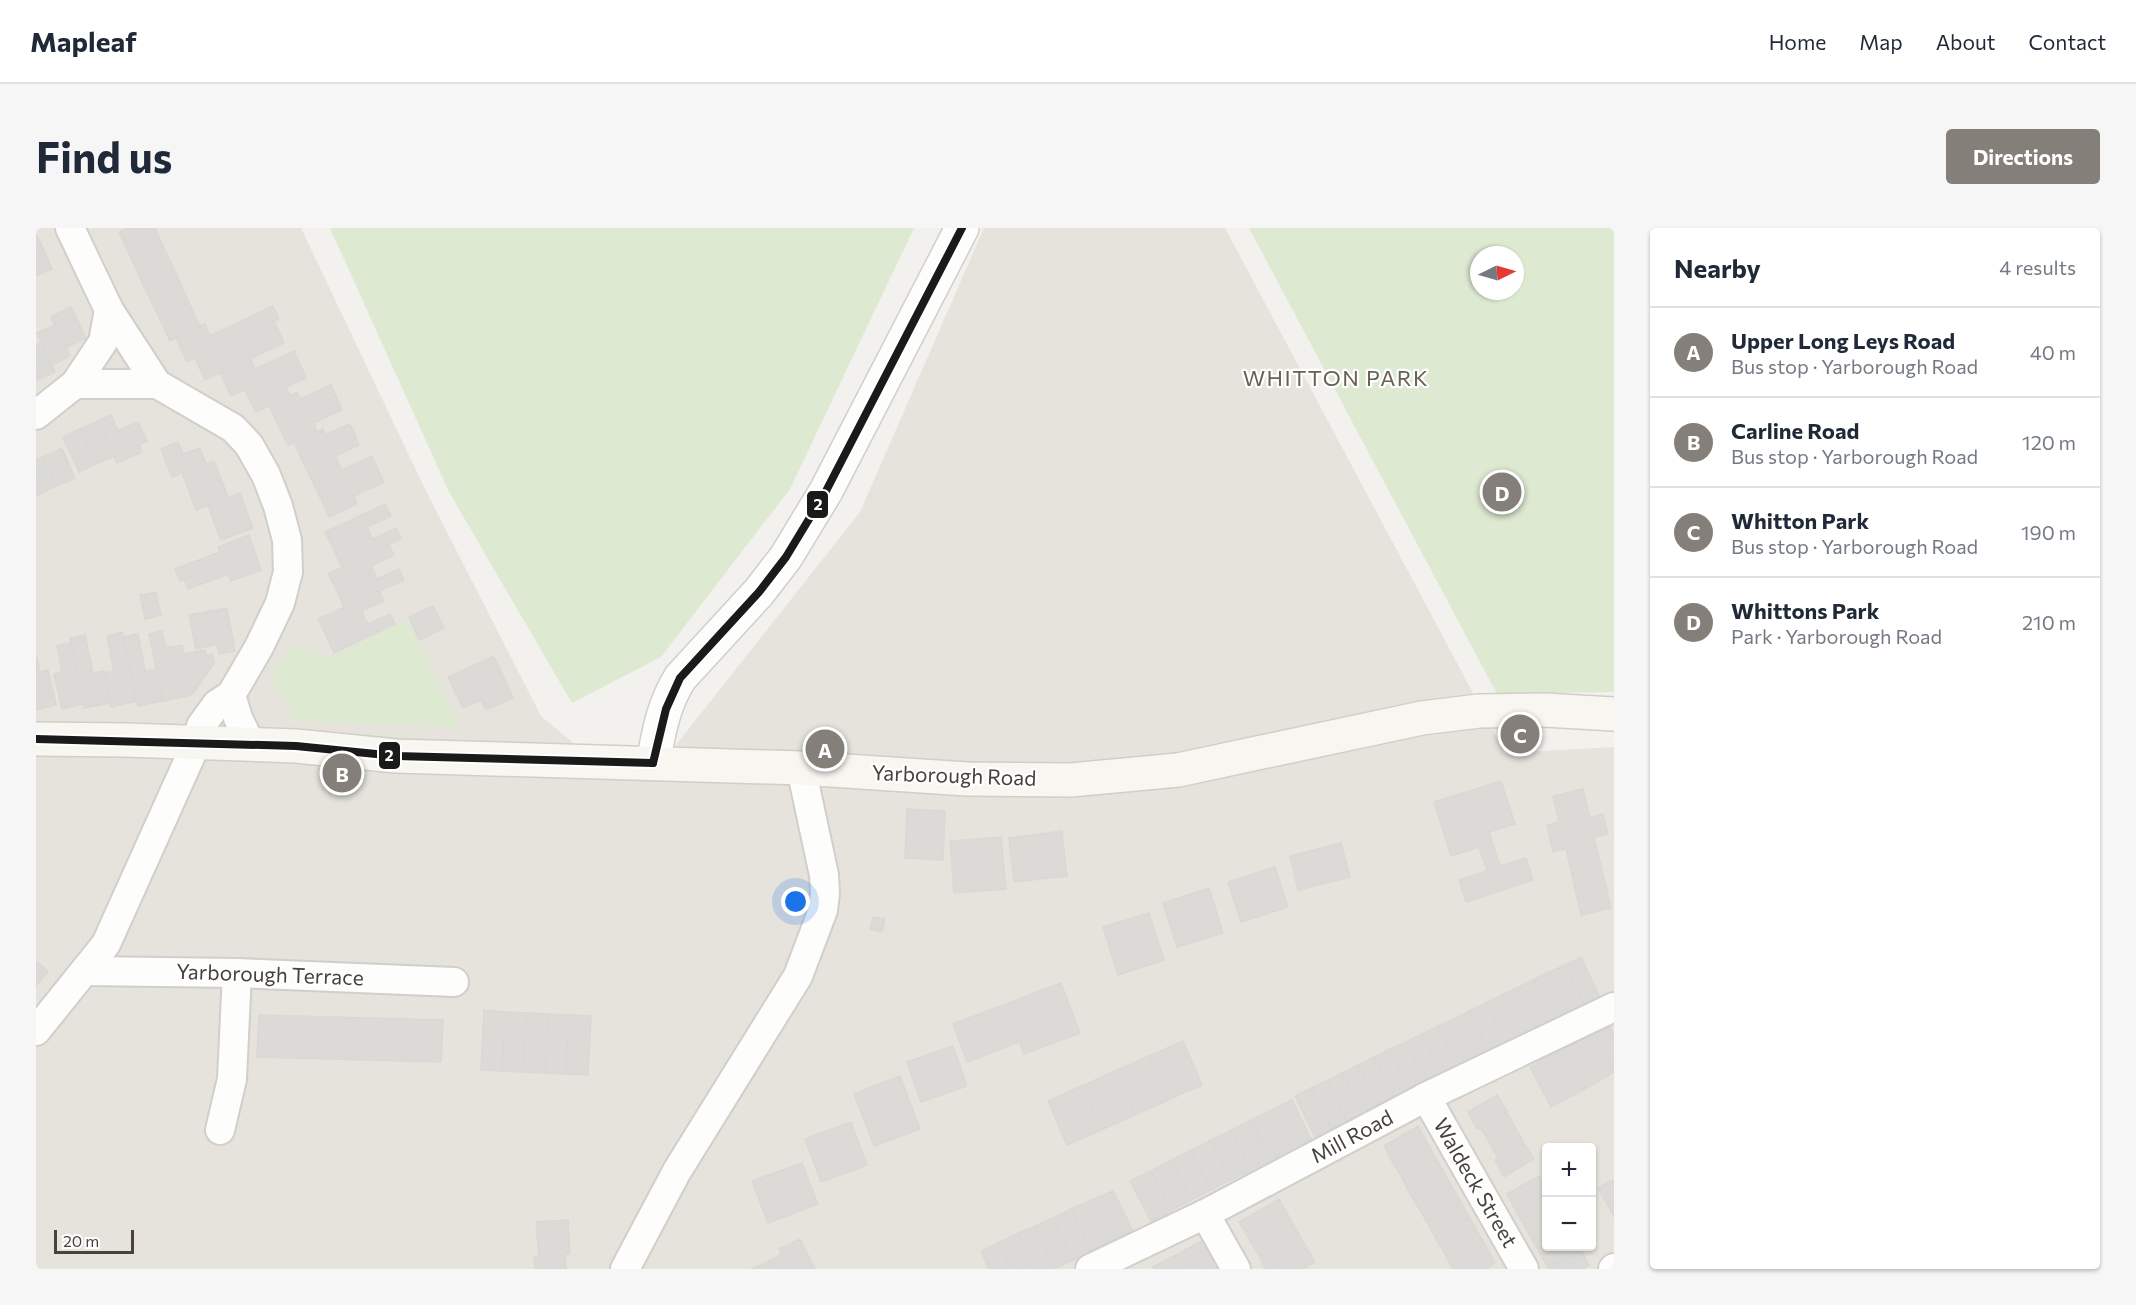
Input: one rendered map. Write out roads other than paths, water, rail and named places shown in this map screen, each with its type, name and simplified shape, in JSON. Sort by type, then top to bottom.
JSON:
[{"type":"main road","name":"Yarborough Road","points":[[36,739],[296,746],[396,756],[801,768],[967,778],[1071,780],[1178,770],[1422,718],[1479,711],[1544,710],[1614,714]]},
{"type":"street","points":[[36,1031],[106,944],[196,744],[201,726],[217,704],[231,695],[259,648],[280,603],[288,572],[287,540],[278,506],[266,475],[249,445],[233,428],[157,384],[109,310],[70,228]]},
{"type":"street","points":[[653,763],[662,718],[670,694],[680,678],[759,592],[786,557],[826,491],[962,228]]},
{"type":"street","points":[[36,415],[75,384],[103,342],[109,310]]},
{"type":"street","points":[[75,384],[157,384]]},
{"type":"street","points":[[231,695],[238,718],[251,745]]},
{"type":"street","points":[[626,1269],[677,1171],[798,976],[816,931],[825,893],[824,875],[801,768]]},
{"type":"street","name":"Yarborough Terrace","points":[[85,971],[237,973],[454,982]]},
{"type":"street","points":[[220,1130],[232,1079],[237,973]]},
{"type":"street","name":"Mill Road","points":[[1090,1269],[1204,1214],[1426,1097],[1614,1007]]},
{"type":"street","name":"Waldeck Street","points":[[1426,1097],[1524,1269]]},
{"type":"street","points":[[1204,1214],[1236,1269]]},
{"type":"place","name":"Whittons Park","points":[[1502,492]]},
{"type":"place","name":"Whitton Park","points":[[1520,734]]},
{"type":"place","name":"Upper Long Leys Road","points":[[825,749]]},
{"type":"place","name":"Carline Road","points":[[342,773]]},
{"type":"district","name":"WHITTON PARK","points":[[1336,378]]}]
